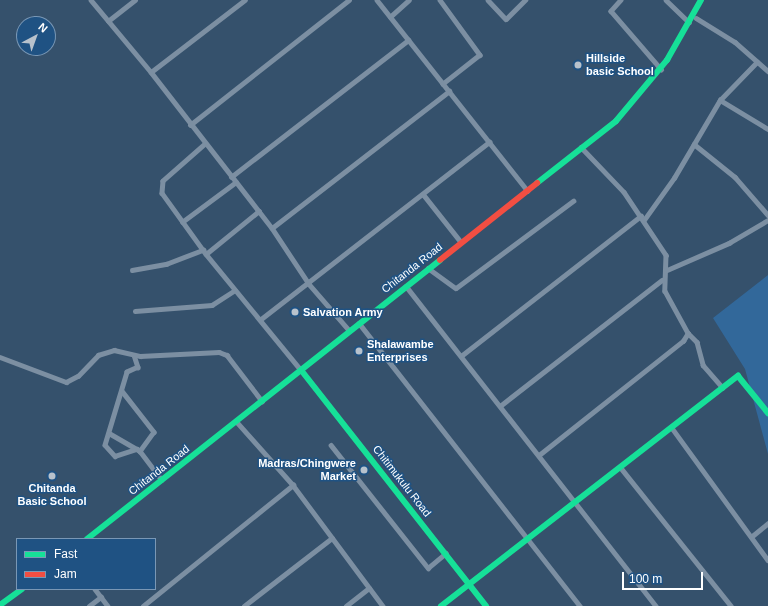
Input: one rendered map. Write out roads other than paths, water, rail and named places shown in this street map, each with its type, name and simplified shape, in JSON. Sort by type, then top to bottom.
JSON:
[{"type":"street","points":[[91,0],[151,72],[190,125],[272,228],[310,284],[349,330]]},
{"type":"street","points":[[108,21],[135,0]]},
{"type":"street","points":[[151,72],[246,0]]},
{"type":"street","points":[[190,125],[349,0]]},
{"type":"street","points":[[377,0],[528,191]]},
{"type":"street","points":[[390,17],[409,0]]},
{"type":"street","points":[[440,0],[480,55],[443,84]]},
{"type":"street","points":[[488,0],[506,19],[525,0]]},
{"type":"street","points":[[621,0],[611,11],[661,69]]},
{"type":"street","points":[[666,0],[689,22]]},
{"type":"street","name":"Chitanda Road","points":[[88,538],[302,370],[349,330],[528,191],[581,146],[616,121],[661,69],[701,0]]},
{"type":"street","points":[[696,18],[735,42],[768,71]]},
{"type":"street","points":[[231,177],[408,40]]},
{"type":"street","points":[[644,220],[694,144],[720,100],[757,62]]},
{"type":"street","points":[[272,228],[449,91]]},
{"type":"street","points":[[720,100],[768,129]]},
{"type":"street","points":[[261,319],[310,284],[489,142]]},
{"type":"street","points":[[205,144],[161,187],[182,222],[205,252],[302,370]]},
{"type":"street","points":[[694,144],[735,177],[768,215]]},
{"type":"street","points":[[500,406],[662,280],[667,270],[666,255],[644,220],[608,173],[581,146]]},
{"type":"street","points":[[182,222],[236,182]]},
{"type":"street","points":[[423,194],[461,242]]},
{"type":"street","points":[[428,268],[452,287],[461,286],[573,201]]},
{"type":"street","points":[[132,270],[166,264],[205,252],[259,211]]},
{"type":"street","points":[[462,356],[641,216]]},
{"type":"street","points":[[667,270],[729,243],[768,220]]},
{"type":"street","points":[[662,280],[688,333],[697,342],[703,364],[723,388]]},
{"type":"street","points":[[406,286],[656,606]]},
{"type":"street","points":[[135,311],[212,305],[235,290]]},
{"type":"street","points":[[359,323],[580,606]]},
{"type":"street","points":[[539,455],[683,341],[688,333]]},
{"type":"street","points":[[0,356],[66,382],[78,376],[105,351],[123,350],[134,355],[223,353],[262,401]]},
{"type":"street","points":[[122,391],[154,432],[139,450],[112,456],[106,449],[109,433],[127,372],[138,367],[134,355]]},
{"type":"street","name":"Chitimukulu Road","points":[[302,370],[446,553],[468,585],[486,606]]},
{"type":"street","points":[[441,606],[528,541],[738,376],[768,413]]},
{"type":"street","points":[[236,421],[293,485],[384,606]]},
{"type":"street","points":[[672,428],[768,560]]},
{"type":"street","points":[[109,433],[139,450],[162,480]]},
{"type":"street","points":[[331,445],[428,568],[446,553]]},
{"type":"street","points":[[621,468],[731,606]]},
{"type":"street","points":[[143,606],[293,485]]},
{"type":"street","points":[[751,537],[768,523]]},
{"type":"street","points":[[244,606],[332,538]]},
{"type":"street","points":[[346,606],[369,588]]},
{"type":"street","points":[[0,605],[21,590]]},
{"type":"street","points":[[96,590],[108,606]]},
{"type":"street","points":[[89,606],[101,597]]},
{"type":"place","name":"Hillside basic School","points":[[578,65]]},
{"type":"place","name":"Salvation Army","points":[[295,312]]},
{"type":"place","name":"Shalawambe Enterprises","points":[[359,351]]},
{"type":"place","name":"Madras/Chingwere Market","points":[[364,470]]},
{"type":"place","name":"Chitanda Basic School","points":[[52,476]]}]
